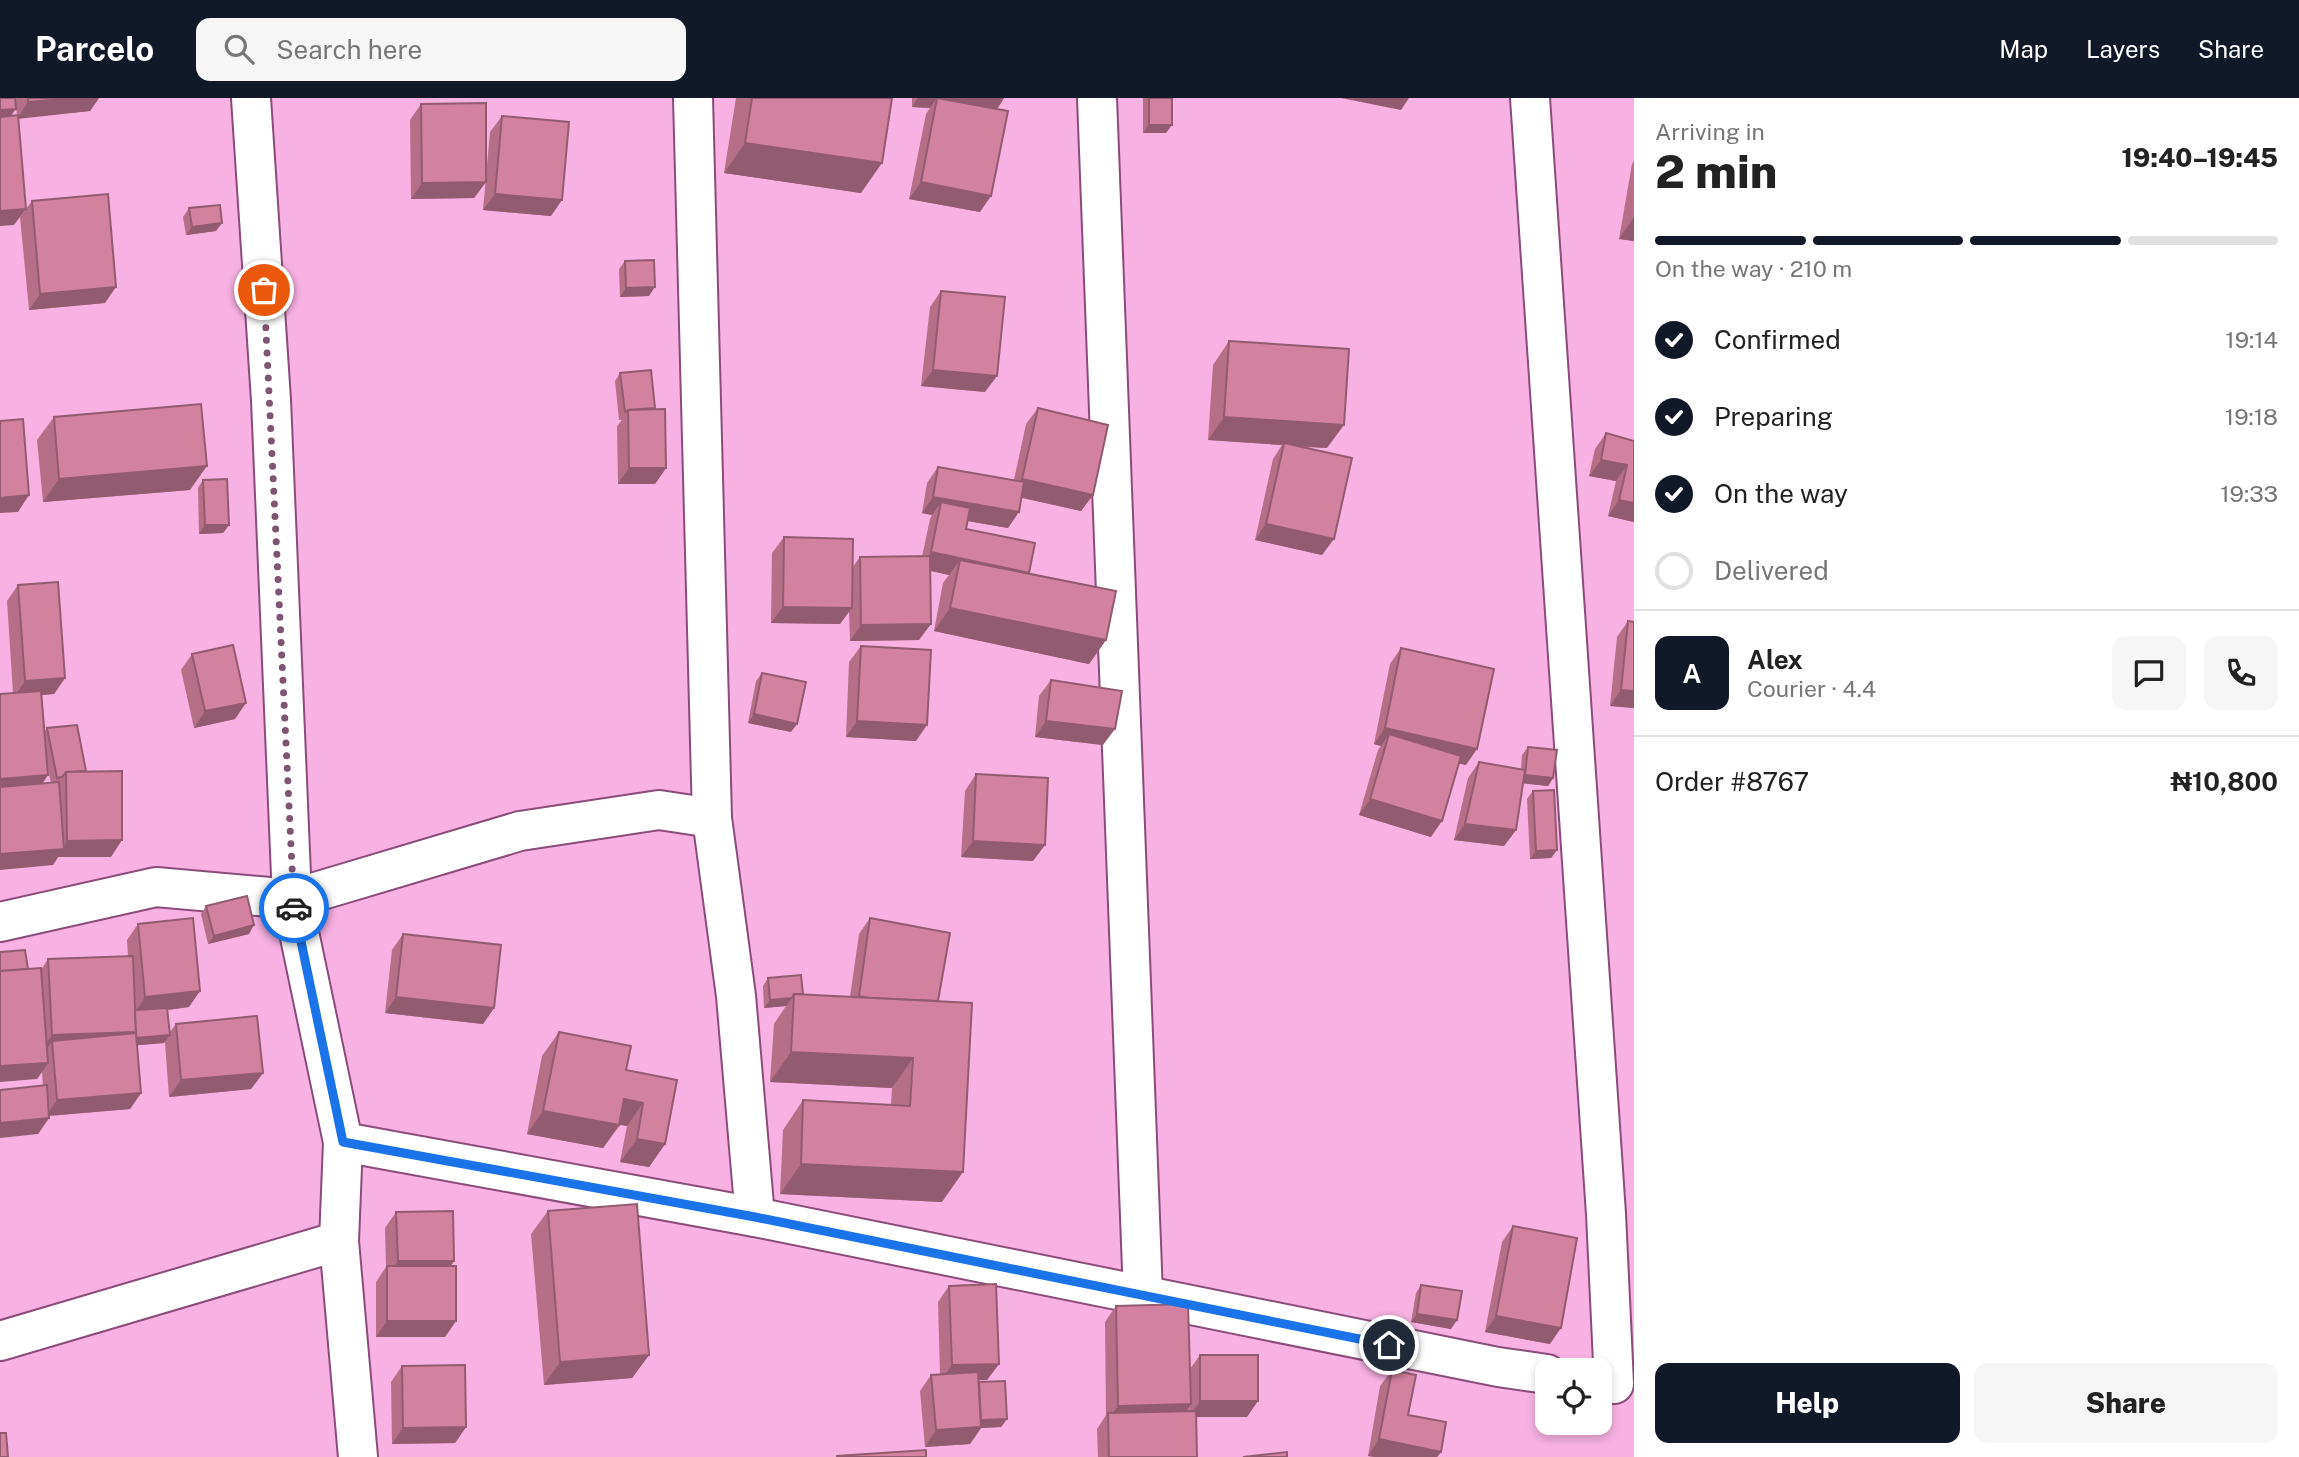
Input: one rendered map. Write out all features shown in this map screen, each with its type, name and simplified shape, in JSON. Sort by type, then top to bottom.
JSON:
[{"type":"street","points":[[251,98],[271,400],[292,899],[343,1142],[339,1241],[358,1457]]},
{"type":"street","points":[[693,98],[712,818],[736,996],[755,1217]]},
{"type":"street","points":[[1097,98],[1143,1295]]},
{"type":"street","points":[[1530,98],[1616,1384]]},
{"type":"street","points":[[0,922],[156,887],[292,899],[520,831],[659,810],[712,818]]},
{"type":"street","points":[[343,1142],[755,1217],[1535,1372]]},
{"type":"street","points":[[0,1340],[339,1241]]},
{"type":"building","points":[[0,98],[15,98],[16,109],[0,110]]},
{"type":"building","points":[[28,98],[74,98],[28,102]]},
{"type":"building","points":[[752,98],[892,98],[882,163],[745,143]]},
{"type":"building","points":[[937,98],[1008,111],[991,196],[921,182]]},
{"type":"building","points":[[1149,98],[1172,98],[1172,125],[1149,125]]},
{"type":"building","points":[[486,103],[486,182],[422,183],[421,104]]},
{"type":"building","points":[[18,115],[26,209],[0,211],[0,117]]},
{"type":"building","points":[[502,116],[569,122],[562,200],[495,194]]},
{"type":"building","points":[[108,194],[116,287],[40,294],[32,201]]},
{"type":"building","points":[[220,205],[222,223],[192,227],[189,208]]},
{"type":"building","points":[[654,260],[655,287],[626,288],[625,261]]},
{"type":"building","points":[[941,291],[1005,297],[997,376],[933,370]]},
{"type":"building","points":[[1229,341],[1349,349],[1344,425],[1224,417]]},
{"type":"building","points":[[651,370],[655,408],[625,412],[620,373]]},
{"type":"building","points":[[201,404],[207,466],[59,479],[54,417]]},
{"type":"building","points":[[1038,408],[1108,425],[1093,495],[1022,479]]},
{"type":"building","points":[[665,409],[666,468],[629,468],[628,410]]},
{"type":"building","points":[[23,419],[29,495],[0,498],[0,421]]},
{"type":"building","points":[[1606,433],[1634,441],[1634,503],[1619,500],[1627,465],[1601,460]]},
{"type":"building","points":[[1284,443],[1352,458],[1334,539],[1266,524]]},
{"type":"building","points":[[938,467],[1024,482],[1019,512],[933,497]]},
{"type":"building","points":[[227,479],[229,525],[205,525],[203,480]]},
{"type":"building","points":[[941,502],[970,508],[966,529],[1035,543],[1029,573],[931,552]]},
{"type":"building","points":[[784,537],[853,539],[852,608],[783,607]]},
{"type":"building","points":[[930,556],[931,624],[861,625],[860,557]]},
{"type":"building","points":[[960,560],[1116,591],[1106,640],[950,608]]},
{"type":"building","points":[[58,582],[65,678],[25,681],[18,585]]},
{"type":"building","points":[[1628,621],[1634,622],[1634,691],[1621,690]]},
{"type":"building","points":[[233,645],[246,703],[205,711],[192,654]]},
{"type":"building","points":[[861,646],[931,650],[927,725],[857,721]]},
{"type":"building","points":[[1401,648],[1494,669],[1477,749],[1385,728]]},
{"type":"building","points":[[762,673],[806,682],[797,724],[754,714]]},
{"type":"building","points":[[1051,680],[1122,691],[1115,729],[1046,721]]},
{"type":"building","points":[[41,691],[48,775],[0,779],[0,694]]},
{"type":"building","points":[[77,725],[86,771],[66,772],[57,778],[47,728]]},
{"type":"building","points":[[1389,734],[1461,756],[1442,821],[1370,799]]},
{"type":"building","points":[[1528,747],[1557,750],[1553,778],[1525,775]]},
{"type":"building","points":[[1479,762],[1525,770],[1516,830],[1465,824]]},
{"type":"building","points":[[122,771],[122,840],[67,841],[66,772]]},
{"type":"building","points":[[976,774],[1048,778],[1045,845],[973,841]]},
{"type":"building","points":[[59,782],[64,849],[0,854],[0,787]]},
{"type":"building","points":[[1554,790],[1557,850],[1536,851],[1533,791]]},
{"type":"building","points":[[247,896],[254,925],[214,936],[206,906]]},
{"type":"building","points":[[193,918],[200,991],[145,997],[138,924]]},
{"type":"building","points":[[870,918],[950,933],[938,1001],[859,996]]},
{"type":"building","points":[[403,934],[501,945],[494,1008],[396,997]]},
{"type":"building","points":[[25,950],[28,969],[0,971],[0,952]]},
{"type":"building","points":[[133,956],[136,1032],[52,1035],[48,959]]},
{"type":"building","points":[[41,968],[48,1063],[0,1066],[0,971]]},
{"type":"building","points":[[801,975],[803,994],[770,1000],[768,978]]},
{"type":"building","points":[[794,994],[972,1003],[963,1172],[801,1164],[803,1100],[910,1106],[913,1058],[791,1052]]},
{"type":"building","points":[[167,1008],[170,1035],[136,1038],[135,1010]]},
{"type":"building","points":[[257,1016],[263,1073],[181,1080],[176,1024]]},
{"type":"building","points":[[559,1032],[631,1046],[626,1070],[677,1080],[665,1144],[637,1139],[643,1103],[624,1099],[619,1125],[543,1111]]},
{"type":"building","points":[[136,1033],[141,1093],[57,1100],[52,1041]]},
{"type":"building","points":[[47,1085],[49,1118],[0,1123],[0,1090]]},
{"type":"building","points":[[637,1204],[649,1355],[560,1362],[548,1211]]},
{"type":"building","points":[[453,1211],[454,1261],[398,1261],[396,1212]]},
{"type":"building","points":[[1513,1226],[1577,1238],[1561,1328],[1496,1316]]},
{"type":"building","points":[[387,1266],[456,1266],[456,1321],[387,1321]]},
{"type":"building","points":[[996,1284],[999,1364],[952,1365],[949,1286]]},
{"type":"building","points":[[1421,1285],[1462,1291],[1457,1320],[1417,1314]]},
{"type":"building","points":[[1188,1304],[1191,1404],[1118,1406],[1116,1306]]},
{"type":"building","points":[[1200,1355],[1258,1355],[1258,1401],[1200,1401]]},
{"type":"building","points":[[465,1365],[466,1427],[403,1428],[402,1366]]},
{"type":"building","points":[[1392,1370],[1416,1375],[1408,1415],[1446,1422],[1441,1452],[1379,1439]]},
{"type":"building","points":[[978,1372],[981,1427],[936,1430],[931,1375]]},
{"type":"building","points":[[1005,1381],[1007,1419],[981,1420],[979,1382]]},
{"type":"building","points":[[1196,1411],[1197,1457],[1109,1457],[1108,1413]]},
{"type":"building","points":[[0,1433],[6,1433],[8,1457],[0,1457]]},
{"type":"building","points":[[926,1450],[926,1457],[837,1457],[837,1456]]},
{"type":"building","points":[[1287,1452],[1287,1457],[1243,1457]]},
{"type":"way so far","points":[[264,290],[294,908]]},
{"type":"route","points":[[294,908],[343,1142],[755,1217],[1389,1345]]}]
